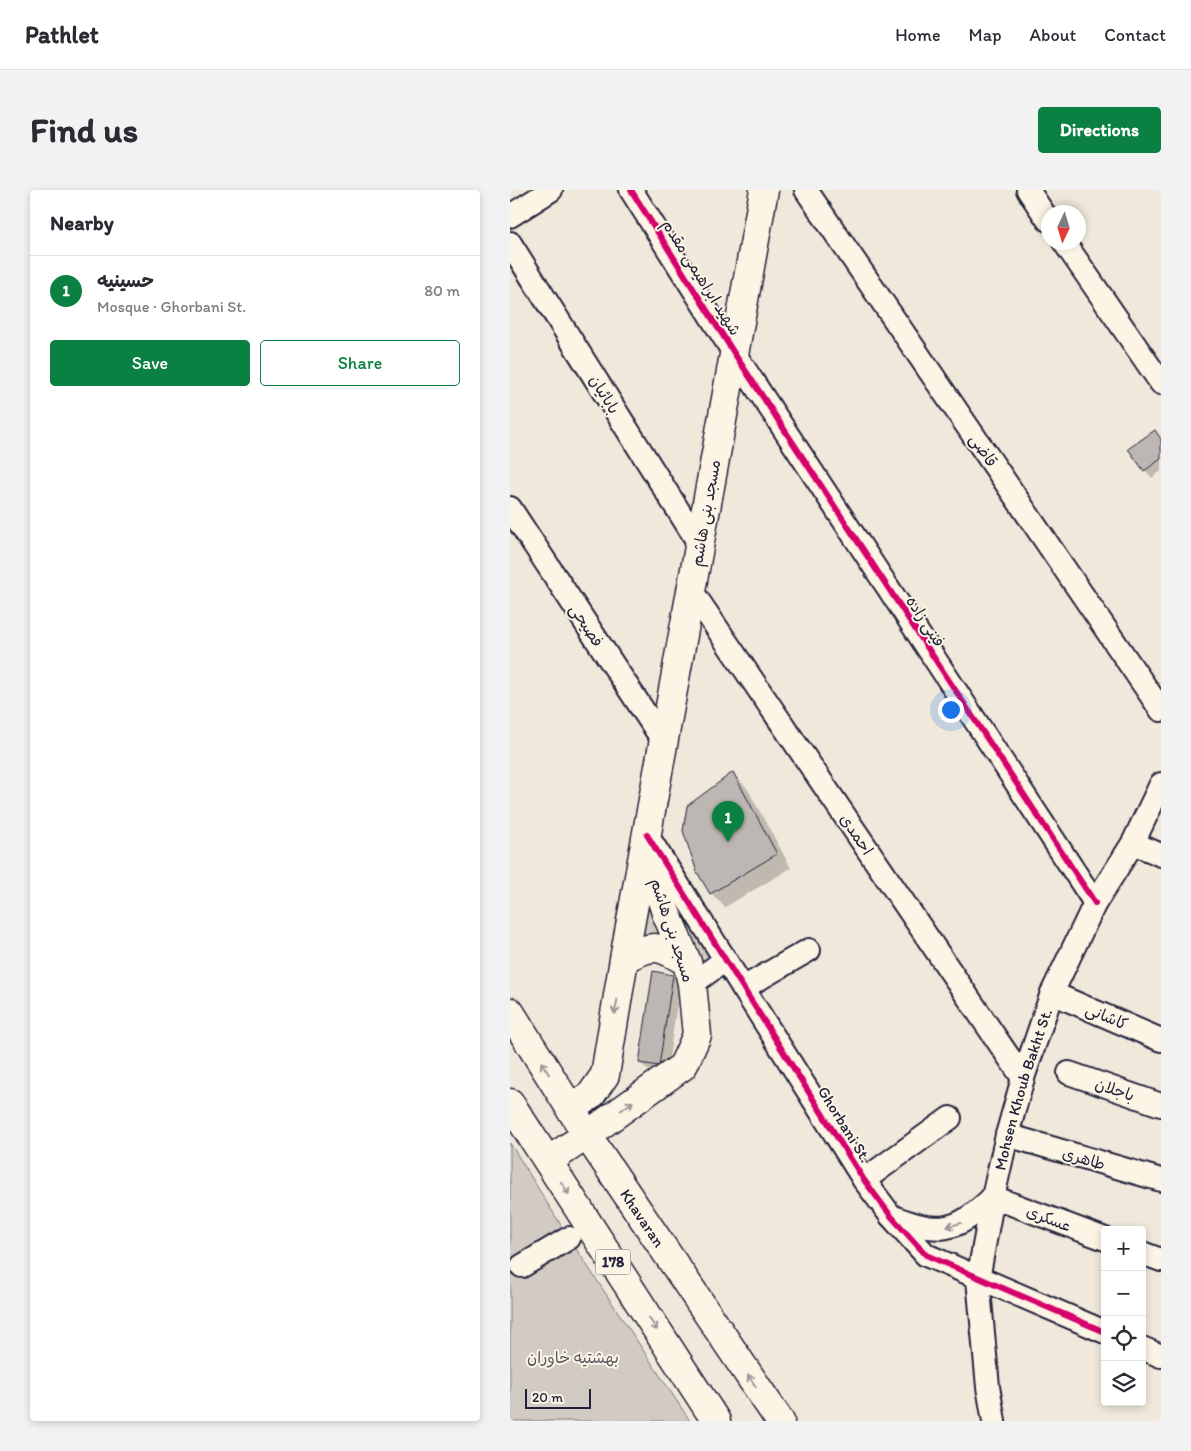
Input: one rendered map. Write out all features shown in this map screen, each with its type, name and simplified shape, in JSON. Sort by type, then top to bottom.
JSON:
[{"type":"main road","name":"مسجد بنی هاشم","points":[[570,1109],[591,1095],[605,1075],[624,959],[764,190]]},
{"type":"main road","name":"مسجد بنی هاشم","points":[[548,1162],[683,1066],[697,1035],[689,973],[655,879],[647,835]]},
{"type":"main road","points":[[624,959],[644,949],[663,948],[689,973]]},
{"type":"main road","name":"Khavaran","points":[[510,1012],[570,1109],[780,1421]]},
{"type":"main road","name":"178","points":[[510,1103],[716,1421]]},
{"type":"street","points":[[510,216],[551,190]]},
{"type":"street","name":"شهید ابراهیمی مقدم","points":[[631,190],[734,353]]},
{"type":"street","name":"قاضی","points":[[806,190],[1161,710]]},
{"type":"street","points":[[1028,190],[1041,210]]},
{"type":"street","name":"بابائیان","points":[[510,243],[700,545]]},
{"type":"street","points":[[1070,250],[1161,383]]},
{"type":"street","name":"فینی زاده","points":[[734,353],[1094,903]]},
{"type":"street","name":"فصیحی","points":[[510,508],[664,742]]},
{"type":"street","name":"احمدی","points":[[691,590],[1023,1078]]},
{"type":"street","name":"Mohsen Khoub Bakht St.","points":[[994,1421],[988,1387],[978,1279],[993,1197],[1007,1136],[1023,1078],[1052,993],[1094,903],[1133,842],[1161,784]]},
{"type":"street","name":"Ghorbani St.","points":[[647,835],[864,1180],[890,1216],[926,1255],[1101,1330]]},
{"type":"street","points":[[1133,842],[1161,855]]},
{"type":"street","points":[[743,988],[809,950]]},
{"type":"street","points":[[689,973],[725,960]]},
{"type":"street","name":"کاشانی","points":[[1052,993],[1161,1040]]},
{"type":"street","name":"باجلان","points":[[1070,1073],[1161,1105]]},
{"type":"street","points":[[864,1180],[950,1118]]},
{"type":"street","name":"طاهری","points":[[1007,1136],[1161,1180]]},
{"type":"street","points":[[890,1216],[912,1224],[937,1229],[961,1224],[993,1197]]},
{"type":"street","name":"عسکری","points":[[993,1197],[1101,1238]]},
{"type":"street","points":[[522,1266],[569,1238]]},
{"type":"street","points":[[1146,1254],[1161,1260]]},
{"type":"street","points":[[1146,1350],[1161,1356]]},
{"type":"green space","points":[[665,879],[712,955],[698,966]]},
{"type":"green space","points":[[645,880],[671,943],[631,943]]},
{"type":"green space","name":"بهشتیه خاوران","points":[[510,1143],[569,1238],[690,1421],[510,1421]]},
{"type":"building","points":[[1155,430],[1161,439],[1161,459],[1144,471],[1128,449]]},
{"type":"building","points":[[733,772],[777,854],[710,894],[697,872],[683,831],[687,806]]},
{"type":"building","points":[[653,971],[673,975],[659,1066],[639,1063]]},
{"type":"cycle path","points":[[631,190],[734,353],[1095,903]]},
{"type":"cycle path","points":[[647,835],[864,1180],[891,1216],[926,1255],[1101,1330]]},
{"type":"place","name":"حسینیه","points":[[728,842]]}]
